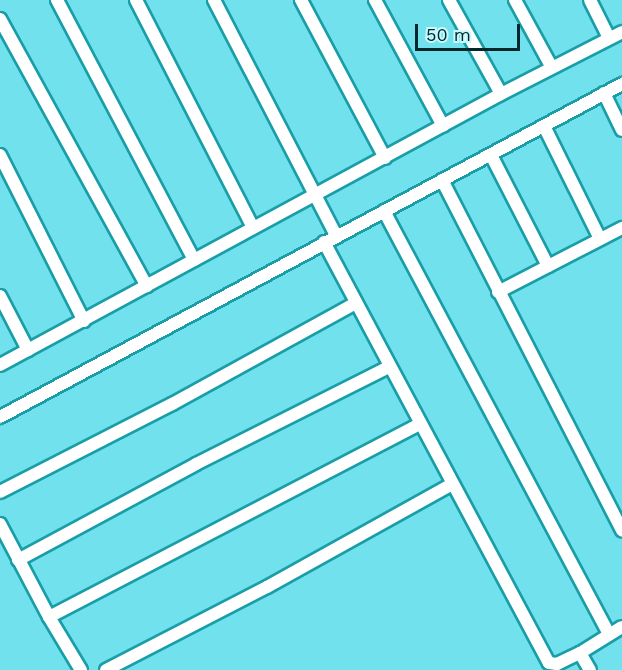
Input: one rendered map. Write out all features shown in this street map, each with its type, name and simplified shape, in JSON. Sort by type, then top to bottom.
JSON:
[{"type":"street","points":[[57,0],[194,260]]},
{"type":"street","points":[[136,0],[253,228]]},
{"type":"street","points":[[214,0],[336,235]]},
{"type":"street","points":[[300,0],[385,158]]},
{"type":"street","points":[[375,0],[443,126]]},
{"type":"street","points":[[449,0],[501,94]]},
{"type":"street","points":[[516,0],[552,68]]},
{"type":"street","points":[[590,0],[609,38]]},
{"type":"street","points":[[0,19],[147,286]]},
{"type":"street","points":[[0,364],[84,321],[501,94],[622,32]]},
{"type":"street","points":[[0,417],[336,235],[622,84]]},
{"type":"street","points":[[604,93],[622,130]]},
{"type":"street","points":[[544,126],[600,239]]},
{"type":"street","points":[[0,155],[84,321]]},
{"type":"street","points":[[490,155],[548,266]]},
{"type":"street","points":[[442,180],[622,530]]},
{"type":"street","points":[[384,211],[609,634]]},
{"type":"street","points":[[498,292],[622,228]]},
{"type":"street","points":[[324,242],[549,663],[557,664],[580,653],[622,627]]},
{"type":"street","points":[[0,296],[28,350]]},
{"type":"street","points":[[0,492],[172,404],[356,303]]},
{"type":"street","points":[[18,560],[196,464],[389,367]]},
{"type":"street","points":[[49,616],[420,424]]},
{"type":"street","points":[[106,670],[276,582],[452,484]]},
{"type":"street","points":[[0,524],[81,670]]},
{"type":"street","points":[[580,653],[590,670]]}]
